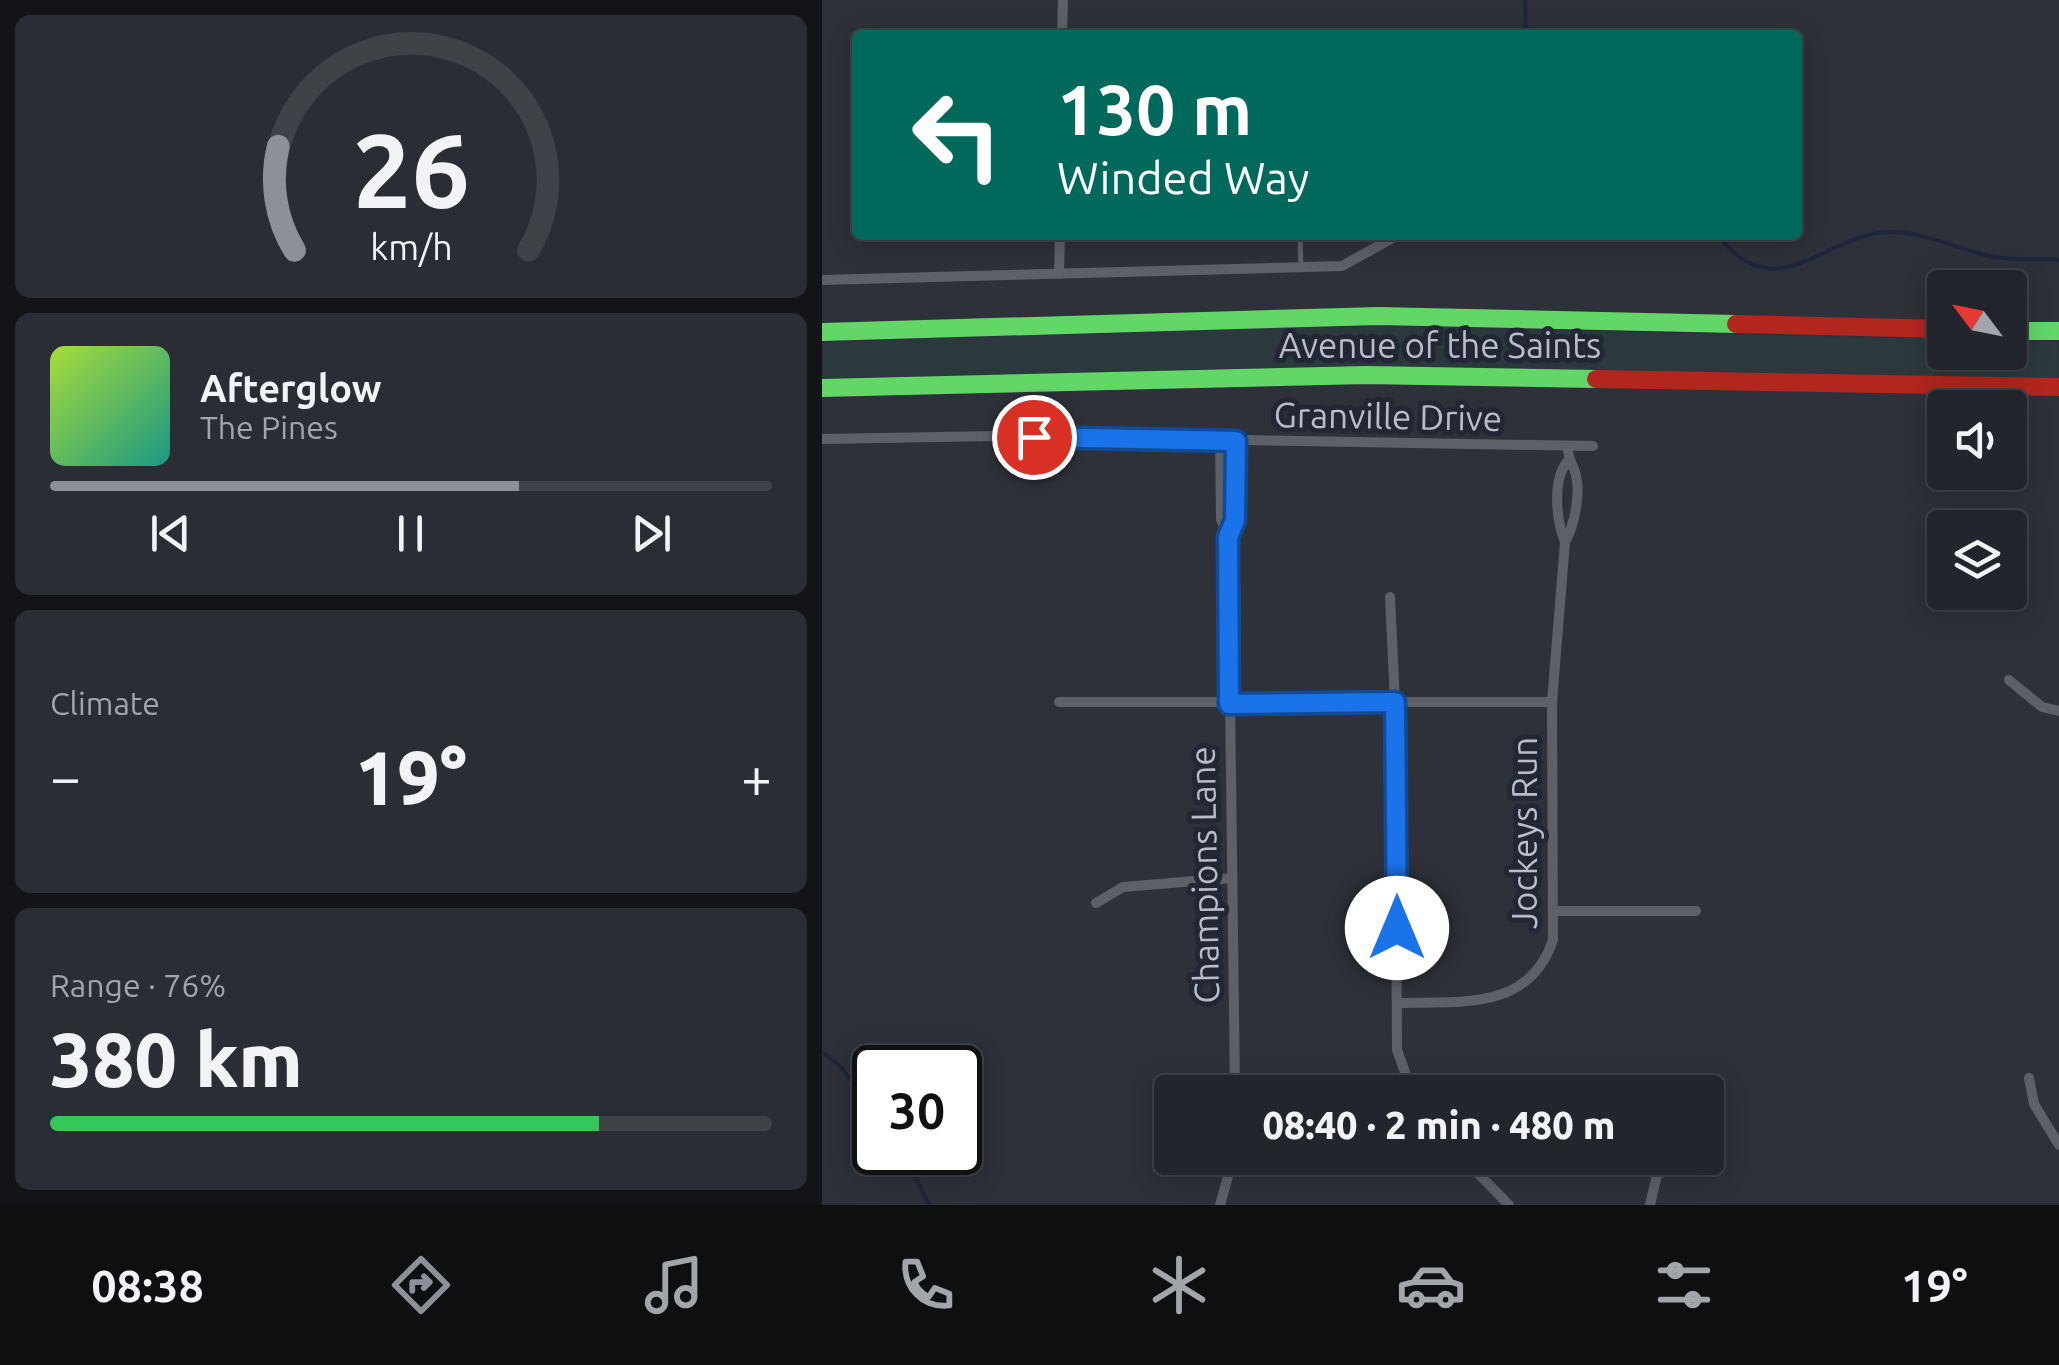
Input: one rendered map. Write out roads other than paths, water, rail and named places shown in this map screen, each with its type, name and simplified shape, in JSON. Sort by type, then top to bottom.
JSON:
[{"type":"highway","name":"Avenue of the Saints","points":[[822,332],[1361,316],[1927,329]]},
{"type":"highway","points":[[2027,331],[2058,332]]},
{"type":"highway","name":"Avenue of the Saints","points":[[822,388],[1350,375],[2058,387]]},
{"type":"street","points":[[1062,0],[1062,30]]},
{"type":"street","points":[[1059,274],[1060,240]]},
{"type":"street","points":[[822,280],[1342,266],[1378,241]]},
{"type":"street","name":"Granville Drive","points":[[822,440],[997,436],[1593,446]]},
{"type":"street","name":"Champions Lane","points":[[1220,440],[1221,519],[1228,537],[1235,1075]]},
{"type":"street","name":"Champions Lane","points":[[1228,537],[1235,520],[1236,441]]},
{"type":"street","name":"Jockeys Run","points":[[1397,1003],[1491,1000],[1511,994],[1544,964],[1553,940],[1552,702],[1565,542],[1574,526],[1576,471],[1568,460],[1568,446]]},
{"type":"street","points":[[1390,597],[1395,702],[1398,1050],[1406,1075]]},
{"type":"street","points":[[2009,680],[2042,707],[2058,711]]},
{"type":"street","points":[[1059,702],[1552,702]]},
{"type":"street","points":[[1096,904],[1123,887],[1231,878]]},
{"type":"street","points":[[1554,911],[1696,911]]},
{"type":"street","points":[[2029,1078],[2034,1104],[2058,1145]]},
{"type":"street","points":[[1220,1205],[1228,1175]]},
{"type":"street","points":[[1480,1175],[1510,1205]]},
{"type":"street","points":[[1650,1205],[1658,1175]]},
{"type":"lane","points":[[1300,240],[1301,267]]},
{"type":"waterway","points":[[1525,0],[1526,30]]},
{"type":"waterway","points":[[1723,240],[1740,257],[1761,267],[1782,268],[1868,235],[1892,232],[1997,258],[2059,260]]},
{"type":"waterway","points":[[822,1052],[852,1081]]},
{"type":"waterway","points":[[914,1175],[929,1205]]}]
